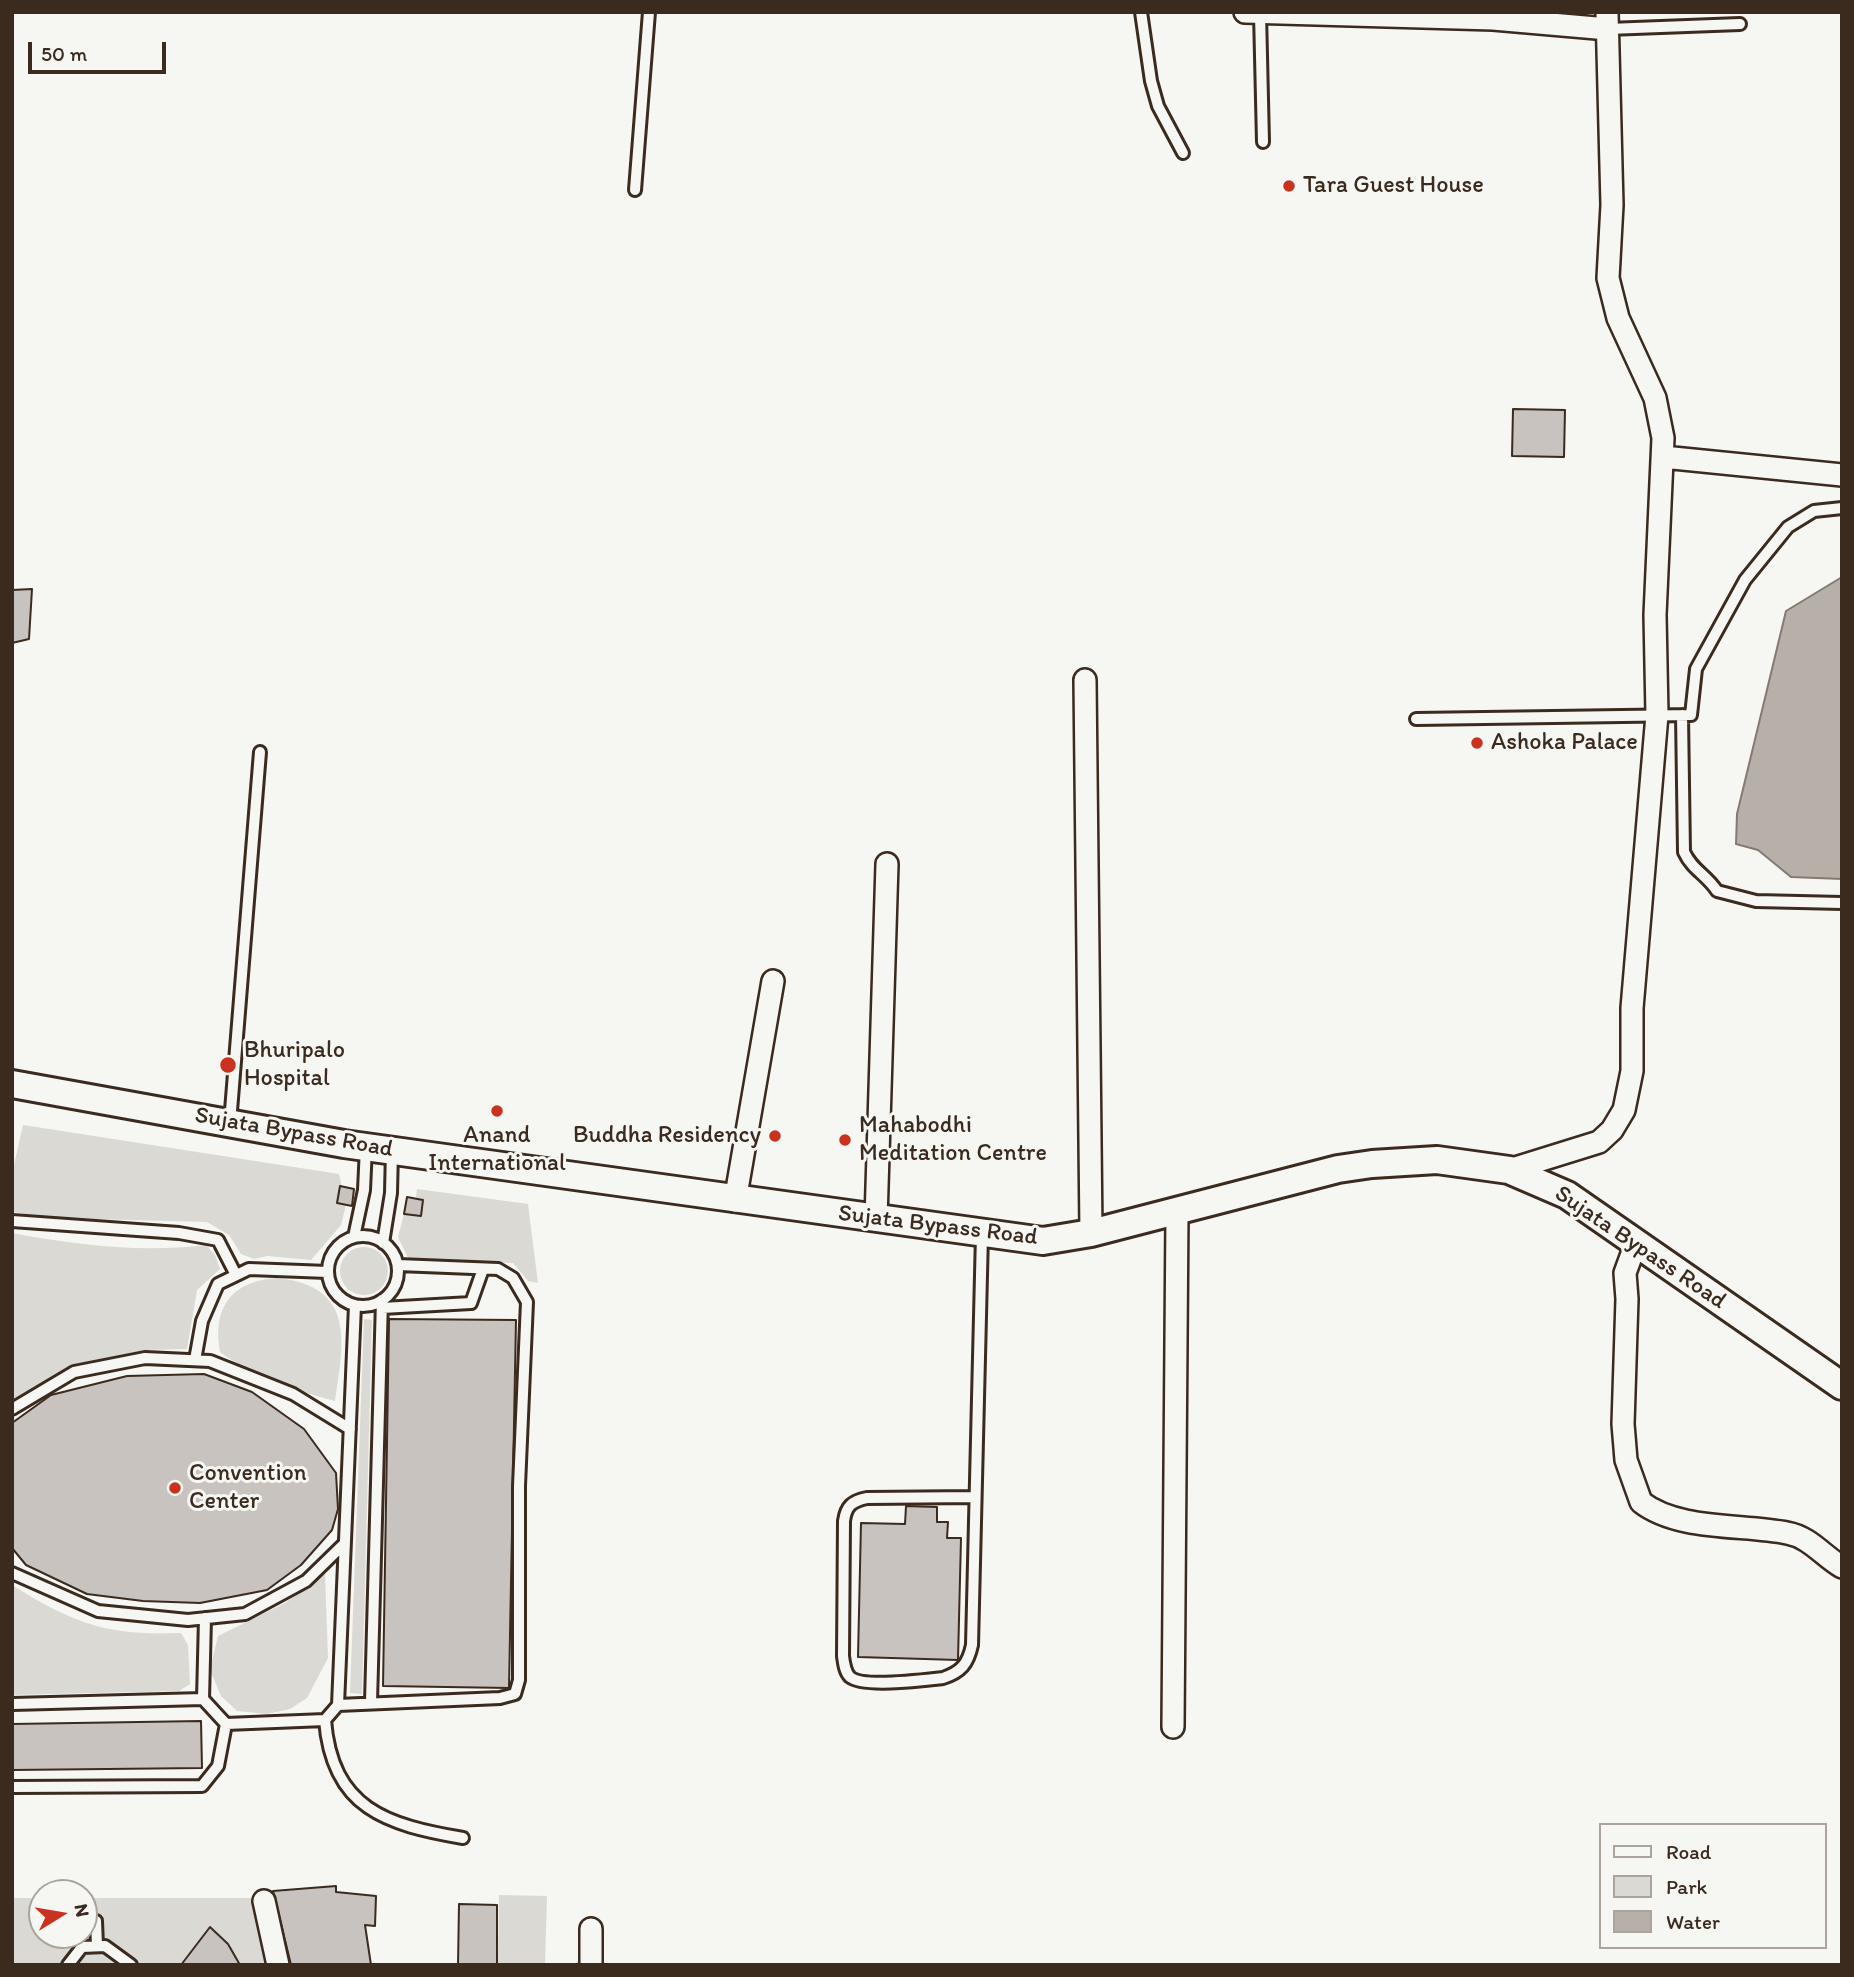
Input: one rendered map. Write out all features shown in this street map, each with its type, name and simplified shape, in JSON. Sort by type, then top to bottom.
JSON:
[{"type":"street","points":[[1245,12],[1607,20],[1612,205],[1608,278],[1618,318],[1655,398],[1660,417],[1663,457],[1655,615],[1657,715],[1632,1008],[1632,1071],[1624,1110],[1612,1130],[1598,1142],[1509,1170]]},
{"type":"street","points":[[1663,457],[1842,475]]},
{"type":"street","points":[[1085,680],[1091,1233]]},
{"type":"street","points":[[876,1219],[887,864]]},
{"type":"street","points":[[736,1201],[773,981]]},
{"type":"street","name":"Sujata Bypass Road","points":[[12,1084],[379,1148],[736,1201],[1043,1241],[1177,1213],[1338,1169],[1437,1160],[1509,1170],[1566,1195],[1630,1259],[1842,1386]]},
{"type":"street","points":[[1173,1727],[1177,1213]]},
{"type":"street","points":[[1630,1259],[1623,1424],[1626,1460],[1641,1502],[1667,1514],[1717,1526],[1788,1533],[1806,1539],[1842,1567]]},
{"type":"street","points":[[264,1901],[278,1965]]},
{"type":"street","points":[[591,1929],[591,1965]]},
{"type":"lane","points":[[635,190],[649,12]]},
{"type":"lane","points":[[1141,12],[1150,81],[1158,106],[1183,153]]},
{"type":"lane","points":[[1260,13],[1263,142]]},
{"type":"lane","points":[[1607,20],[1740,24]]},
{"type":"lane","points":[[1416,719],[1691,715],[1696,669],[1745,580],[1788,527],[1814,511],[1842,508]]},
{"type":"lane","points":[[1682,715],[1684,852],[1692,868],[1708,877],[1717,891],[1756,901],[1842,903]]},
{"type":"lane","points":[[230,1123],[260,752]]},
{"type":"lane","points":[[354,1237],[364,1190],[379,1148]]},
{"type":"lane","points":[[379,1148],[391,1193],[383,1243]]},
{"type":"lane","points":[[12,1221],[179,1233],[218,1240],[236,1275]]},
{"type":"lane","points":[[975,1497],[867,1498],[856,1500],[847,1508],[844,1521],[843,1656],[847,1674],[853,1679],[872,1682],[943,1678],[954,1674],[969,1659],[975,1497],[982,1234]]},
{"type":"lane","points":[[371,1702],[382,1304],[394,1288],[398,1265],[394,1254],[383,1243],[366,1236],[354,1237],[335,1250],[328,1272],[336,1294],[355,1306],[367,1306],[382,1304],[471,1303],[483,1269]]},
{"type":"lane","points":[[338,1704],[500,1698],[514,1694],[518,1688],[519,1486],[527,1302],[513,1278],[498,1269],[398,1265]]},
{"type":"lane","points":[[195,1360],[202,1321],[218,1284],[249,1269],[328,1272]]},
{"type":"lane","points":[[355,1306],[338,1704],[325,1720],[327,1748],[349,1787],[374,1814],[400,1825],[463,1838]]},
{"type":"lane","points":[[12,1409],[74,1372],[145,1358],[195,1360],[210,1361],[293,1394],[350,1429]]},
{"type":"lane","points":[[12,1573],[98,1611],[188,1620],[245,1614],[306,1581],[345,1543]]},
{"type":"lane","points":[[205,1618],[203,1699],[226,1724],[325,1720]]},
{"type":"lane","points":[[12,1704],[203,1699]]},
{"type":"lane","points":[[12,1787],[202,1786],[218,1766],[226,1724]]},
{"type":"lane","points":[[98,1946],[105,1946],[131,1965]]},
{"type":"lane","points":[[68,1965],[80,1949]]},
{"type":"green space","points":[[23,1125],[339,1174],[346,1205],[341,1225],[311,1260],[267,1256],[254,1259],[241,1254],[229,1235],[207,1222],[54,1218],[12,1212],[12,1174]]},
{"type":"green space","points":[[417,1189],[528,1204],[538,1283],[528,1281],[513,1263],[408,1258],[398,1237],[404,1214],[421,1216],[423,1200],[416,1198]]},
{"type":"green space","points":[[12,1233],[133,1248],[206,1245],[215,1255],[220,1269],[197,1290],[187,1349],[146,1350],[71,1365],[12,1402]]},
{"type":"green space","points":[[364,1247],[381,1254],[388,1271],[381,1288],[364,1295],[347,1288],[340,1271],[347,1254]]},
{"type":"green space","points":[[277,1278],[303,1283],[321,1292],[332,1305],[339,1320],[341,1338],[335,1401],[275,1382],[220,1352],[219,1322],[229,1299],[248,1284]]},
{"type":"green space","points":[[364,1319],[372,1320],[362,1694],[350,1693]]},
{"type":"green space","points":[[325,1574],[328,1658],[307,1698],[290,1709],[267,1714],[237,1711],[221,1696],[210,1670],[218,1636],[285,1603]]},
{"type":"green space","points":[[12,1585],[54,1609],[92,1625],[133,1632],[181,1633],[188,1645],[190,1684],[179,1691],[12,1695]]},
{"type":"green space","points":[[499,1895],[547,1896],[545,1965],[498,1965]]},
{"type":"green space","points":[[12,1898],[28,1898],[28,1949],[98,1949],[98,1898],[253,1898],[265,1965],[12,1965]]},
{"type":"water","points":[[1842,577],[1842,879],[1791,877],[1758,850],[1736,844],[1737,814],[1786,611]]},
{"type":"building","points":[[1513,409],[1565,410],[1564,457],[1512,456]]},
{"type":"building","points":[[32,589],[29,639],[12,643],[12,590]]},
{"type":"building","points":[[340,1186],[354,1189],[352,1206],[337,1203]]},
{"type":"building","points":[[407,1197],[423,1200],[421,1216],[404,1214]]},
{"type":"building","points":[[389,1319],[516,1320],[509,1688],[383,1686]]},
{"type":"building","name":"Convention Center","points":[[204,1374],[252,1392],[304,1429],[336,1473],[338,1509],[332,1530],[301,1565],[267,1590],[200,1603],[143,1601],[87,1594],[26,1565],[12,1548],[12,1423],[51,1395],[127,1376]]},
{"type":"building","points":[[906,1506],[937,1507],[937,1522],[948,1522],[947,1538],[961,1538],[958,1660],[858,1657],[861,1523],[905,1524]]},
{"type":"building","points":[[201,1721],[202,1768],[12,1770],[12,1724]]},
{"type":"building","points":[[336,1886],[336,1892],[376,1896],[375,1926],[365,1925],[371,1965],[291,1965],[273,1891]]},
{"type":"building","points":[[459,1904],[497,1905],[497,1965],[458,1965]]},
{"type":"building","points":[[210,1927],[228,1944],[240,1965],[181,1965]]},
{"type":"place","name":"Tara Guest House","points":[[1289,186]]},
{"type":"place","name":"Ashoka Palace","points":[[1477,743]]},
{"type":"place","name":"Bhuripalo Hospital","points":[[228,1065]]},
{"type":"place","name":"Anand International","points":[[497,1111]]},
{"type":"place","name":"Buddha Residency","points":[[775,1136]]},
{"type":"place","name":"Mahabodhi Meditation Centre","points":[[845,1140]]},
{"type":"place","name":"Convention Center","points":[[175,1488]]}]
